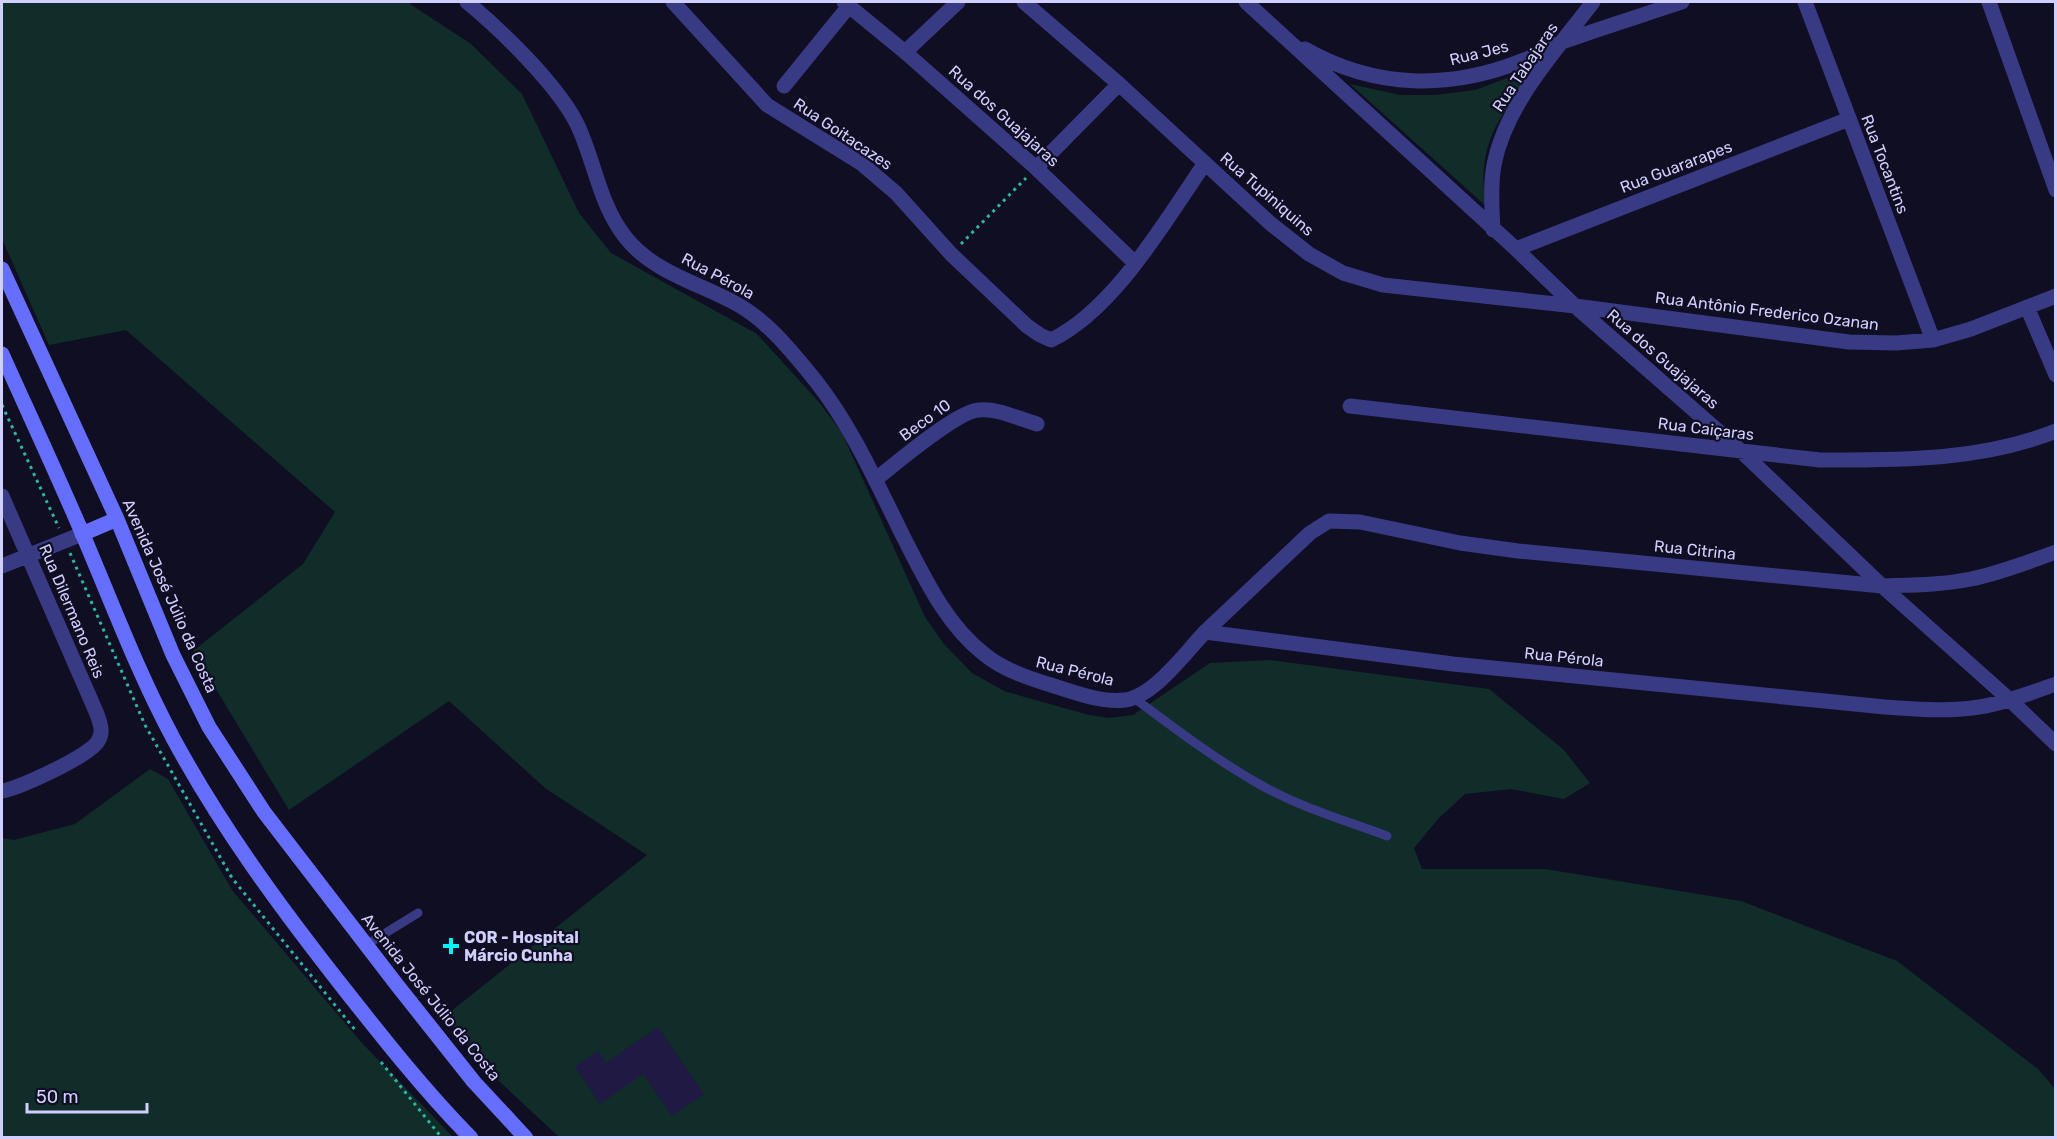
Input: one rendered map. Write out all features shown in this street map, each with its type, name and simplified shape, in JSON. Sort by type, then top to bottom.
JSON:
[{"type":"main road","name":"Avenida José Júlio da Costa","points":[[2,269],[117,519],[173,655],[209,727],[264,812],[366,945],[474,1082],[526,1137]]},
{"type":"main road","points":[[2,354],[141,674],[173,738],[224,826],[286,914],[373,1025],[440,1106],[471,1137]]},
{"type":"main road","points":[[82,534],[117,519]]},
{"type":"street","name":"Rua Pérola","points":[[467,2],[486,18],[558,94],[577,124],[604,199],[625,237],[648,261],[738,304],[776,334],[816,382],[845,422],[926,582],[954,624],[984,655],[1026,678],[1076,693],[1106,699],[1134,698],[1158,681],[1205,632],[1453,664],[1885,708],[1941,710],[1977,707],[2010,700],[2055,684]]},
{"type":"street","name":"Rua Goitacazes","points":[[673,2],[767,105],[862,164],[896,193],[951,254],[1027,326],[1040,335],[1051,340],[1075,326],[1109,294],[1135,263]]},
{"type":"street","points":[[905,52],[958,2]]},
{"type":"street","name":"Rua Tupiniquins","points":[[1024,2],[1119,84],[1271,224],[1302,248],[1343,273],[1383,285],[1575,306]]},
{"type":"street","name":"Rua dos Guajajaras","points":[[1246,2],[1516,249],[1575,306],[1742,452],[1882,586],[2010,700],[2055,744]]},
{"type":"street","name":"Rua Tabajaras","points":[[1493,230],[1493,167],[1502,134],[1521,99],[1593,2]]},
{"type":"street","name":"Rua Jes","points":[[1284,37],[1321,58],[1364,75],[1404,81],[1437,82],[1523,61],[1563,42],[1682,2]]},
{"type":"street","name":"Rua Tocantins","points":[[1805,2],[1932,340]]},
{"type":"street","points":[[1989,2],[2048,145],[2055,190]]},
{"type":"street","points":[[784,86],[847,4]]},
{"type":"street","name":"Rua dos Guajajaras","points":[[847,4],[1036,168],[1135,263]]},
{"type":"street","points":[[1036,168],[1119,84]]},
{"type":"street","name":"Rua Guararapes","points":[[1516,249],[1849,119]]},
{"type":"street","points":[[1135,263],[1205,163]]},
{"type":"street","name":"Rua Antônio Frederico Ozanan","points":[[1575,306],[1850,342],[1896,343],[1932,340],[1971,329],[2055,296]]},
{"type":"street","points":[[2027,307],[2055,375]]},
{"type":"street","name":"Rua Caiçaras","points":[[1350,406],[1820,460],[1948,457],[1998,449],[2055,431]]},
{"type":"street","name":"Beco 10","points":[[875,480],[965,414],[977,410],[993,411],[1037,424]]},
{"type":"street","name":"Rua Dilermano Reis","points":[[2,496],[101,727],[98,743],[91,750],[22,784],[2,791]]},
{"type":"street","name":"Rua Citrina","points":[[1205,632],[1310,533],[1329,521],[1359,522],[1460,543],[1518,551],[1882,586],[1931,585],[1971,579],[2018,566],[2055,552]]},
{"type":"street","points":[[2,566],[82,534]]},
{"type":"lane","points":[[1134,698],[1218,759],[1260,785],[1311,808],[1387,836]]},
{"type":"lane","points":[[366,945],[418,913]]},
{"type":"path","points":[[951,254],[1036,168]]},
{"type":"green space","points":[[2,2],[407,2],[471,44],[522,94],[579,213],[611,253],[757,334],[818,401],[842,433],[925,617],[944,644],[972,673],[1004,691],[1089,715],[1109,718],[1133,715],[1210,663],[1270,660],[1489,689],[1563,749],[1590,783],[1564,799],[1511,789],[1465,794],[1438,819],[1414,848],[1422,869],[1545,869],[1741,901],[1897,961],[2038,1069],[2055,1089],[2055,1137],[559,1137],[485,1068],[445,1016],[647,855],[545,788],[449,701],[289,810],[193,651],[303,564],[335,512],[126,330],[49,345],[2,239]]},
{"type":"green space","points":[[1542,65],[1504,113],[1488,145],[1484,163],[1486,206],[1350,84],[1400,95],[1435,95],[1475,90]]},
{"type":"green space","points":[[150,769],[168,779],[232,890],[361,1042],[453,1137],[2,1137],[2,838],[14,840],[75,824]]},
{"type":"building","points":[[658,1027],[704,1094],[672,1116],[643,1074],[600,1104],[575,1067],[598,1051],[606,1063]]},
{"type":"place","name":"COR - Hospital Márcio Cunha","points":[[451,946]]}]
